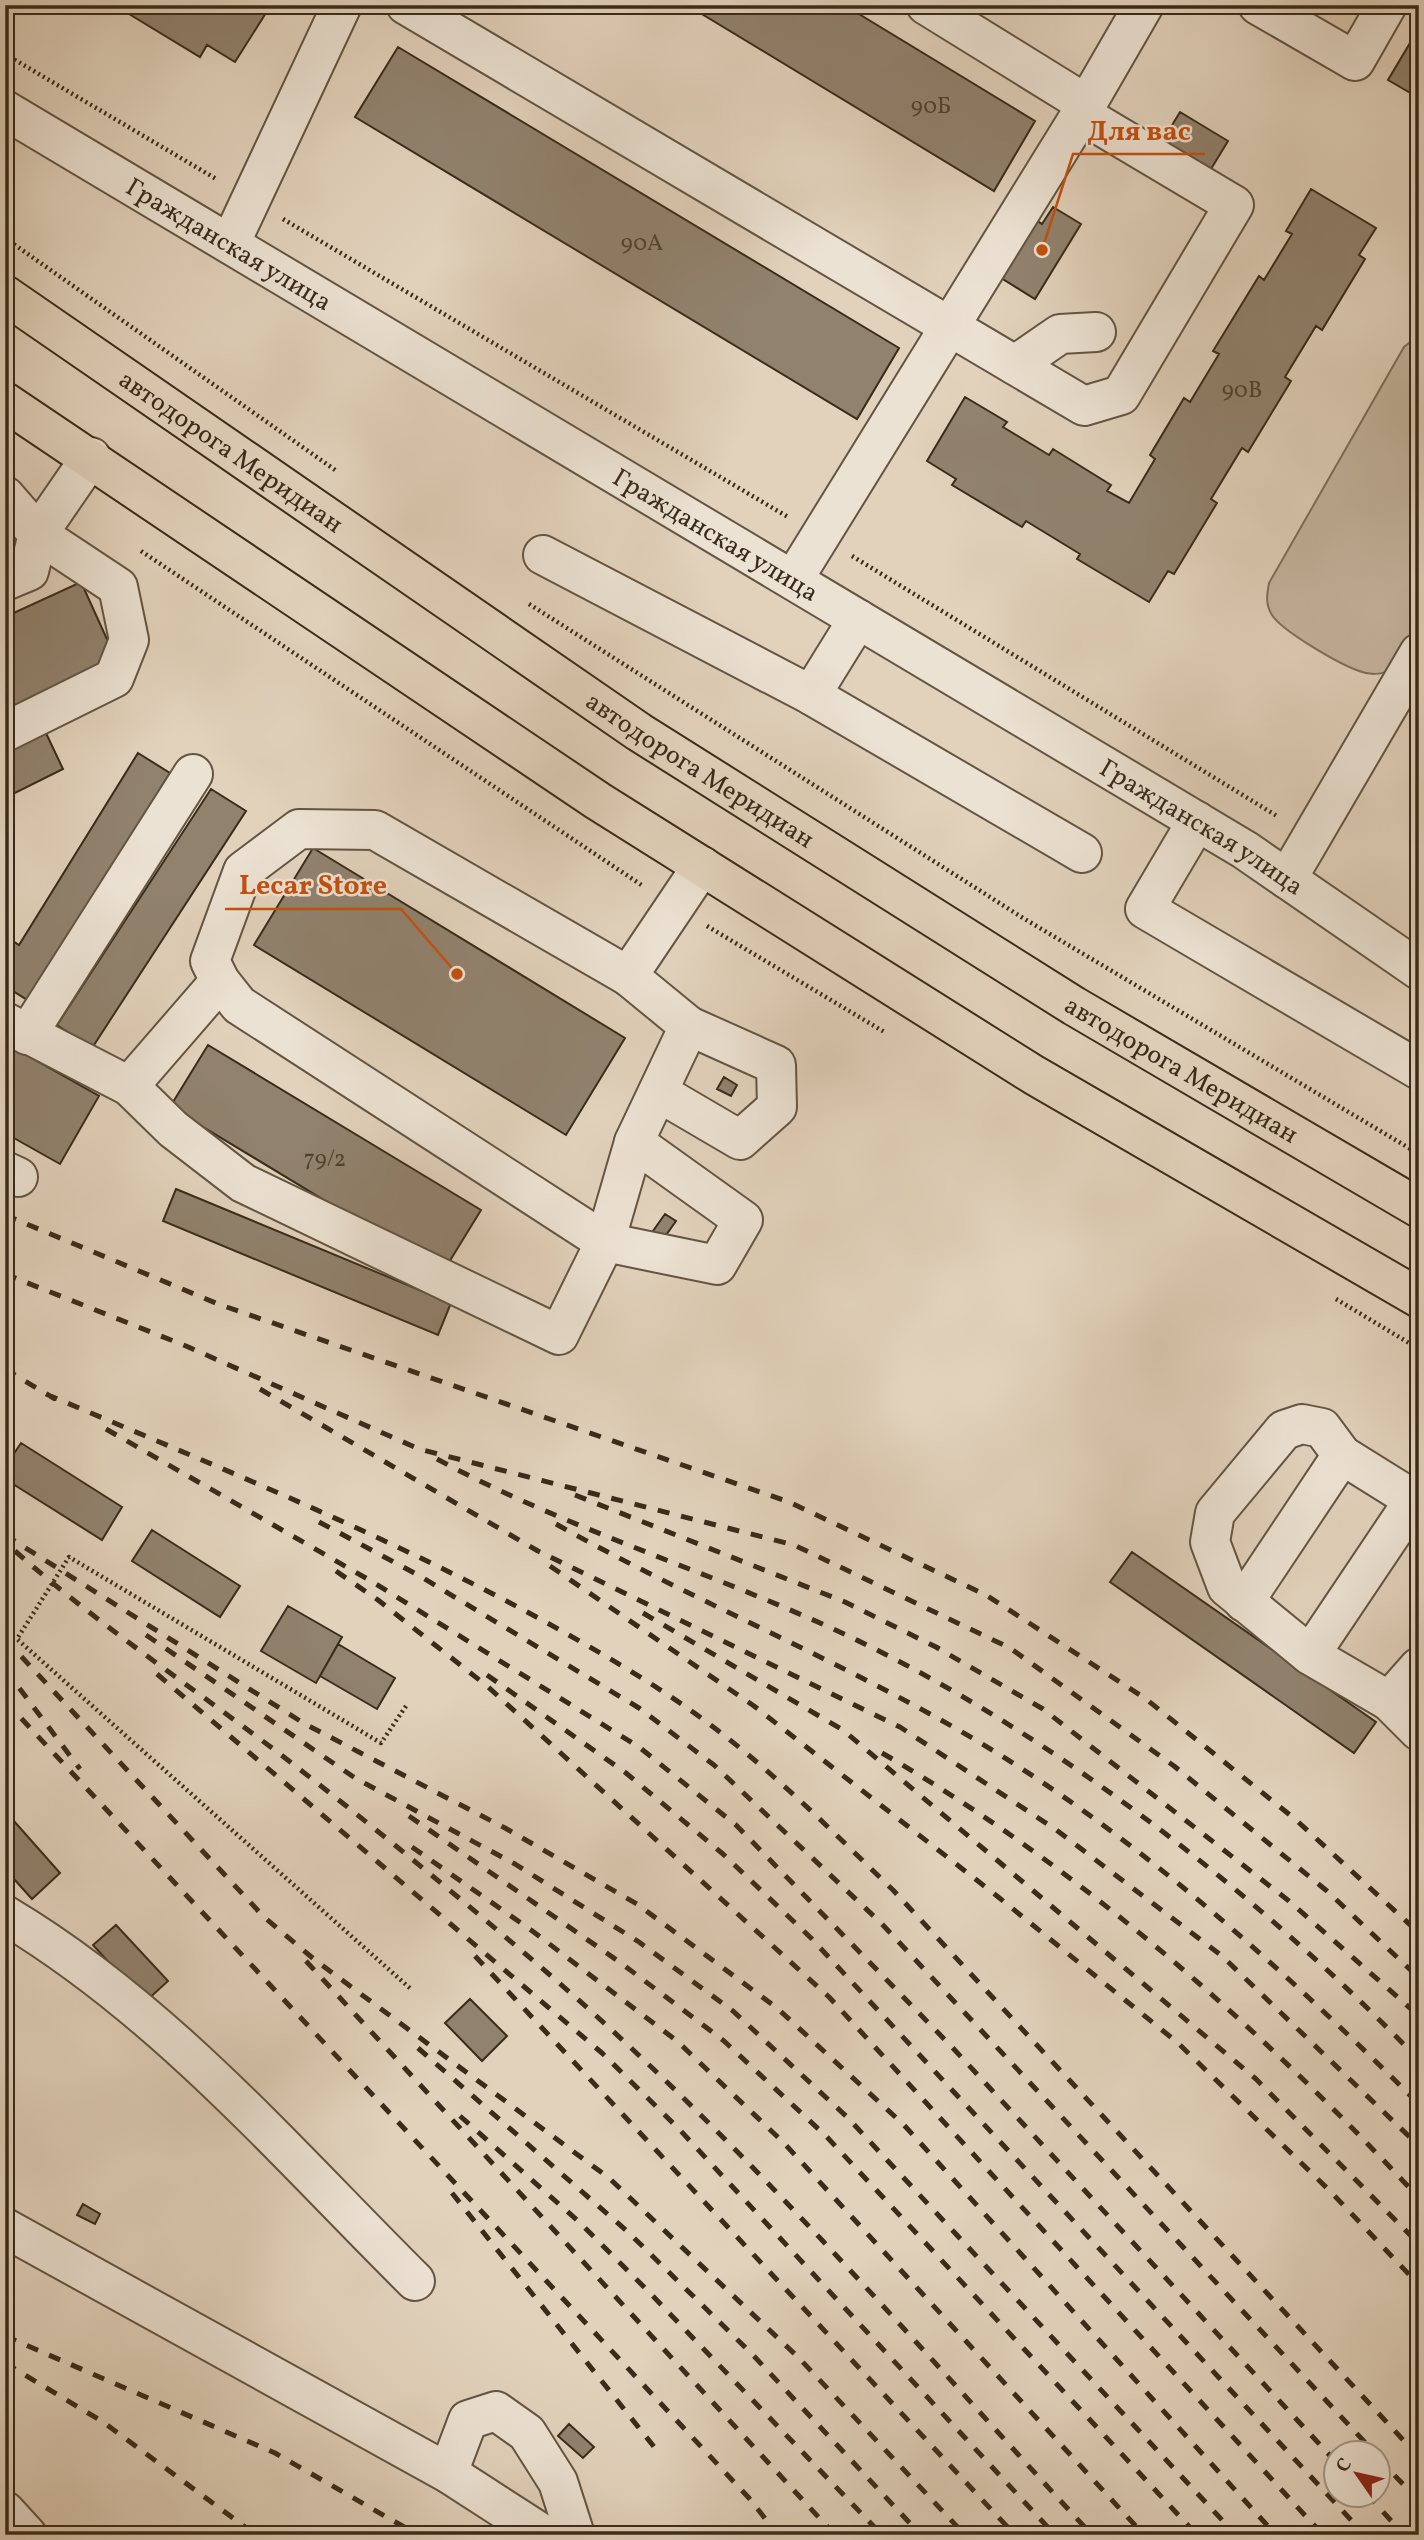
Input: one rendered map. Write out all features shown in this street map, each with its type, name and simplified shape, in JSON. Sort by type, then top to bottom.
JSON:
[{"type":"main road","name":"автодорога Меридиан","points":[[5,295],[639,732],[1074,1006],[1419,1208]]},
{"type":"main road","points":[[5,401],[92,457],[598,801],[1034,1075],[1419,1298]]},
{"type":"street","points":[[230,244],[342,5]]},
{"type":"street","points":[[406,5],[1083,406],[1121,395],[1234,205],[926,5]]},
{"type":"street","points":[[793,580],[1084,109],[1144,5]]},
{"type":"street","points":[[1258,5],[1355,61],[1387,5]]},
{"type":"street","name":"Гражданская улица","points":[[5,110],[1197,821],[1295,866],[1419,970]]},
{"type":"street","points":[[1015,365],[1060,334],[1096,332]]},
{"type":"street","points":[[5,581],[29,571],[38,534],[92,457]]},
{"type":"street","points":[[5,496],[38,534],[118,587],[129,640],[114,678],[5,732]]},
{"type":"street","points":[[543,555],[811,695],[1082,853]]},
{"type":"street","points":[[811,695],[858,619]]},
{"type":"street","points":[[1295,866],[1419,653]]},
{"type":"street","points":[[193,774],[16,1028],[129,1086],[173,1129],[243,1183],[559,1335],[605,1242],[634,1142],[689,1026]]},
{"type":"street","points":[[1197,821],[1145,909],[1419,1070]]},
{"type":"street","points":[[634,1142],[743,1220],[717,1265],[605,1242],[239,1005],[220,981],[210,961],[243,871],[299,830],[375,830],[628,976],[689,1026],[776,1065],[777,1107],[740,1140],[658,1091]]},
{"type":"street","points":[[628,976],[702,866]]},
{"type":"street","points":[[129,1086],[220,981]]},
{"type":"street","points":[[1310,1655],[1416,1501],[1342,1455],[1322,1428],[1302,1424],[1284,1430],[1216,1513],[1210,1542],[1227,1587],[1310,1655],[1389,1701],[1419,1731]]},
{"type":"street","points":[[1244,1602],[1342,1455]]},
{"type":"street","points":[[1389,1701],[1419,1667]]},
{"type":"street","points":[[5,1915],[63,1950],[184,2051],[415,2281]]},
{"type":"street","points":[[5,2228],[448,2473],[544,2535]]},
{"type":"street","points":[[448,2473],[468,2420],[496,2412],[527,2432],[558,2482],[575,2535]]},
{"type":"street","points":[[5,2511],[27,2535]]},
{"type":"path","points":[[5,54],[821,537],[1281,818],[1295,866]]},
{"type":"path","points":[[5,238],[346,478]]},
{"type":"path","points":[[517,596],[1011,911],[1419,1154]]},
{"type":"path","points":[[406,1706],[381,1743],[69,1557],[16,1639],[412,1990]]},
{"type":"shaded area","points":[[1419,335],[1419,630],[1395,667],[1383,673],[1367,673],[1325,654],[1278,622],[1267,603],[1269,583],[1404,347]]},
{"type":"building","points":[[135,5],[271,5],[235,62],[207,45],[200,57],[129,14]]},
{"type":"building","points":[[687,5],[844,5],[1035,121],[994,191]]},
{"type":"building","points":[[1419,28],[1419,98],[1388,80]]},
{"type":"building","points":[[398,47],[899,348],[857,419],[355,117]]},
{"type":"building","points":[[1180,112],[1228,141],[1208,174],[1160,145]]},
{"type":"building","points":[[1311,189],[1376,228],[1359,255],[1365,259],[1322,330],[1316,326],[1285,377],[1291,381],[1248,452],[1242,448],[1211,499],[1217,503],[1174,574],[1168,571],[1149,602],[1077,559],[1080,554],[1026,521],[1022,527],[952,485],[956,479],[927,461],[965,397],[1007,422],[1003,427],[1049,455],[1053,449],[1111,485],[1107,491],[1129,503],[1155,459],[1150,455],[1184,398],[1190,402],[1219,354],[1213,351],[1259,276],[1264,280],[1292,234],[1286,231]]},
{"type":"building","points":[[1053,207],[1081,224],[1035,299],[1001,278],[1036,220],[1042,224]]},
{"type":"building","points":[[5,530],[19,560],[5,566]]},
{"type":"building","points":[[81,582],[116,659],[5,710],[5,617]]},
{"type":"building","points":[[45,731],[63,769],[5,798],[5,751]]},
{"type":"building","points":[[138,753],[170,773],[29,1001],[5,986],[5,936],[19,945]]},
{"type":"building","points":[[211,789],[246,811],[92,1048],[57,1025]]},
{"type":"building","points":[[313,848],[625,1038],[566,1135],[254,945]]},
{"type":"building","points":[[5,1043],[99,1096],[60,1164],[5,1133]]},
{"type":"building","points":[[208,1045],[481,1210],[443,1272],[170,1107]]},
{"type":"building","points":[[724,1077],[737,1085],[731,1096],[717,1089]]},
{"type":"building","points":[[176,1189],[451,1303],[438,1335],[163,1221]]},
{"type":"building","points":[[665,1214],[676,1221],[664,1238],[653,1231]]},
{"type":"building","points":[[21,1443],[122,1507],[102,1540],[5,1479],[5,1467]]},
{"type":"building","points":[[152,1530],[240,1586],[220,1617],[132,1561]]},
{"type":"building","points":[[1132,1552],[1376,1722],[1354,1753],[1110,1582]]},
{"type":"building","points":[[288,1606],[342,1637],[316,1683],[261,1651]]},
{"type":"building","points":[[338,1644],[395,1678],[377,1709],[320,1676]]},
{"type":"building","points":[[13,1820],[60,1873],[32,1899],[5,1869],[5,1827]]},
{"type":"building","points":[[116,1925],[168,1981],[145,2002],[93,1945]]},
{"type":"building","points":[[470,1999],[507,2036],[482,2061],[445,2023]]},
{"type":"building","points":[[83,2204],[100,2214],[95,2224],[77,2215]]},
{"type":"building","points":[[569,2424],[594,2447],[583,2458],[558,2436]]},
{"type":"railway","points":[[5,1215],[218,1304],[789,1502],[986,1595],[1146,1699],[1295,1819],[1419,1933]]},
{"type":"railway","points":[[5,1274],[186,1346],[419,1449],[794,1545],[1010,1648],[1174,1766],[1327,1891],[1419,1978]]},
{"type":"railway","points":[[5,1369],[55,1399]]},
{"type":"railway","points":[[260,1389],[538,1551],[900,1727],[1055,1829],[1222,1956],[1419,2146]]},
{"type":"railway","points":[[46,1394],[297,1501],[482,1588],[636,1674],[725,1736],[790,1791],[893,1890],[1419,2457]]},
{"type":"railway","points":[[106,1429],[371,1581],[639,1747],[736,1825],[951,2046],[1322,2447]]},
{"type":"railway","points":[[437,1459],[544,1510],[818,1622],[945,1686],[1091,1779],[1162,1831],[1297,1943],[1419,2060]]},
{"type":"railway","points":[[575,1495],[845,1602],[936,1647],[1043,1709],[1289,1901],[1419,2016]]},
{"type":"railway","points":[[319,1522],[418,1575],[639,1708],[714,1765],[882,1924],[1361,2438]]},
{"type":"railway","points":[[556,1524],[662,1580],[875,1685],[979,1742],[1039,1780],[1098,1821],[1210,1910],[1316,2005],[1419,2104]]},
{"type":"railway","points":[[5,1535],[305,1724],[505,1828],[637,1904],[777,2008],[904,2125],[1276,2535]]},
{"type":"railway","points":[[15,1551],[115,1632],[355,1813],[550,1975],[623,2040],[762,2177],[1092,2535]]},
{"type":"railway","points":[[550,1566],[754,1706],[997,1896],[1178,2043],[1330,2191],[1419,2285]]},
{"type":"railway","points":[[336,1571],[378,1600],[487,1686],[829,1997],[1323,2535]]},
{"type":"railway","points":[[643,1613],[843,1730],[1256,2079],[1419,2244]]},
{"type":"railway","points":[[146,1635],[355,1778],[515,1864],[639,1942],[733,2011],[847,2117],[1236,2535]]},
{"type":"railway","points":[[5,1639],[264,1917],[315,1960],[609,2178],[799,2358],[965,2535]]},
{"type":"railway","points":[[5,1669],[80,1769]]},
{"type":"railway","points":[[157,1674],[602,2053],[679,2129],[1055,2535]]},
{"type":"railway","points":[[487,1675],[626,1773],[723,1854],[811,1938],[1365,2535]]},
{"type":"railway","points":[[5,1701],[749,2498],[778,2535]]},
{"type":"railway","points":[[882,1753],[956,1798],[1028,1847],[1167,1956],[1298,2074],[1419,2198]]},
{"type":"railway","points":[[409,1816],[621,1963],[724,2041],[826,2136],[1197,2535]]},
{"type":"railway","points":[[412,1847],[531,1930],[677,2041],[783,2142],[1144,2535]]},
{"type":"railway","points":[[475,1956],[1015,2535]]},
{"type":"railway","points":[[306,1961],[835,2535]]},
{"type":"railway","points":[[418,2048],[628,2232],[752,2354],[921,2535]]},
{"type":"railway","points":[[460,2116],[578,2221],[882,2535]]},
{"type":"railway","points":[[452,2193],[655,2448]]},
{"type":"railway","points":[[5,2336],[275,2453],[418,2535]]},
{"type":"railway","points":[[5,2363],[103,2422],[256,2535]]},
{"type":"railway","points":[[1392,2473],[1419,2501]]},
{"type":"railway","points":[[1380,2508],[1404,2535]]},
{"type":"place","name":"Для вас","points":[[1042,250]]},
{"type":"place","name":"Lecar Store","points":[[457,974]]}]
